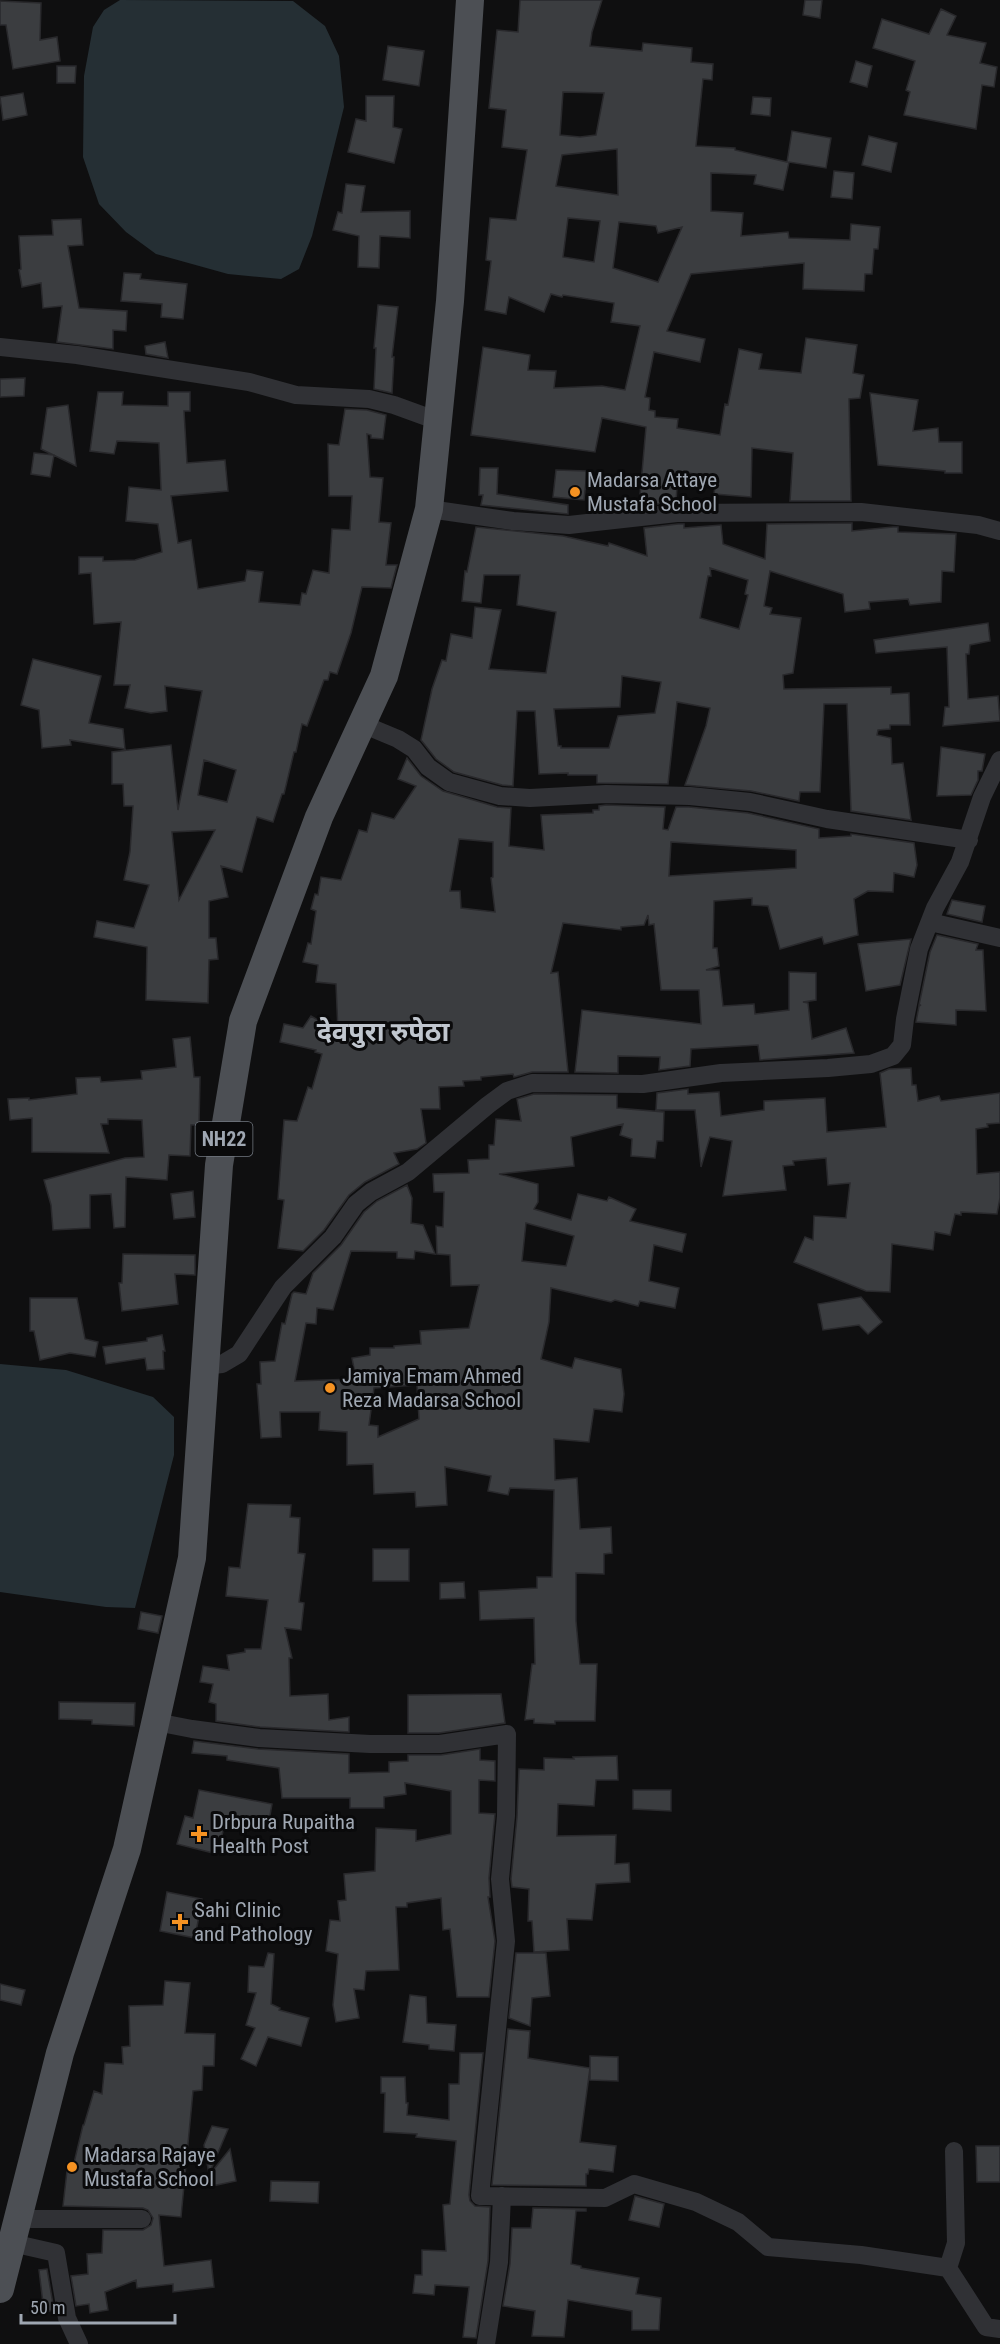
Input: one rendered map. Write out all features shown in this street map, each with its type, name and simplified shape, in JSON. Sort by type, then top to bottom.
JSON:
[{"type":"main road","name":"NH22","points":[[0,2289],[60,2053],[127,1849],[192,1558],[219,1165],[243,1021],[319,817],[384,676],[429,509],[450,301],[470,0]]},
{"type":"street","points":[[0,347],[77,356],[249,382],[296,395],[369,399],[394,405],[438,421]]},
{"type":"street","points":[[429,509],[569,525],[677,513],[861,512],[978,525],[1000,531]]},
{"type":"street","points":[[362,724],[398,739],[414,749],[428,767],[449,782],[500,796],[530,798],[606,794],[690,796],[750,802],[827,819],[969,840]]},
{"type":"street","points":[[205,1366],[222,1364],[239,1354],[283,1287],[333,1237],[356,1204],[370,1192],[408,1172],[507,1091],[532,1083],[643,1084],[721,1073],[828,1068],[871,1064],[893,1056],[902,1045],[904,1019],[919,949],[969,840],[982,797],[1000,760]]},
{"type":"street","points":[[930,922],[1000,938]]},
{"type":"street","points":[[156,1722],[259,1738],[370,1744],[440,1744],[507,1734],[506,1816],[500,1879],[506,1941],[480,2196],[605,2198],[634,2184],[707,2207],[738,2222],[768,2247],[861,2255],[948,2268],[986,2327],[1000,2330]]},
{"type":"street","points":[[948,2268],[956,2243],[954,2151]]},
{"type":"street","points":[[486,2344],[498,2262],[502,2196]]},
{"type":"street","points":[[15,2231],[142,2219]]},
{"type":"street","points":[[15,2231],[56,2253],[67,2318],[79,2344]]},
{"type":"shaded area","points":[[120,0],[293,1],[325,26],[339,56],[344,107],[312,236],[299,269],[281,279],[228,274],[156,254],[126,232],[99,204],[83,157],[84,76],[93,27],[104,10]]},
{"type":"shaded area","points":[[0,1364],[66,1370],[153,1397],[174,1417],[174,1455],[135,1608],[106,1607],[0,1592]]},
{"type":"building","points":[[520,0],[602,0],[590,46],[642,51],[643,43],[692,48],[691,62],[713,64],[712,80],[703,79],[696,146],[735,148],[735,150],[787,162],[792,131],[831,138],[826,168],[789,162],[783,190],[754,184],[756,175],[711,173],[711,211],[743,213],[741,236],[788,232],[789,238],[850,240],[851,224],[880,227],[878,249],[874,249],[872,274],[865,274],[864,291],[803,289],[804,263],[691,274],[667,331],[705,339],[700,362],[654,352],[645,397],[650,398],[649,410],[655,411],[655,417],[678,419],[677,428],[720,435],[725,404],[728,405],[739,349],[762,354],[759,369],[801,373],[806,338],[857,345],[853,373],[864,375],[860,398],[849,399],[851,501],[790,501],[793,453],[752,448],[751,497],[714,494],[716,478],[678,471],[676,502],[639,506],[646,427],[602,418],[595,452],[471,435],[483,347],[530,355],[528,370],[556,371],[554,388],[602,386],[625,390],[640,326],[611,322],[614,303],[563,295],[562,297],[551,294],[544,312],[509,297],[506,314],[485,310],[491,261],[486,260],[490,218],[516,220],[527,150],[502,147],[506,110],[489,108],[497,30],[518,32]],"holes":[[[563,92],[604,93],[596,135],[580,137],[560,135]],[[617,149],[618,195],[556,186],[562,155]],[[568,218],[600,221],[594,262],[563,257]],[[619,222],[656,226],[658,233],[682,227],[658,282],[613,268]]]},
{"type":"building","points":[[805,0],[822,0],[820,18],[803,15]]},
{"type":"building","points":[[0,1],[41,3],[40,40],[57,37],[60,61],[13,69],[6,25],[0,25]]},
{"type":"building","points":[[941,9],[956,16],[947,35],[986,43],[980,63],[997,67],[994,87],[982,85],[976,129],[904,115],[910,92],[906,90],[915,61],[873,48],[882,19],[929,34]]},
{"type":"building","points":[[388,46],[424,51],[419,86],[383,80]]},
{"type":"building","points":[[856,61],[872,66],[867,87],[850,82]]},
{"type":"building","points":[[57,66],[76,66],[75,83],[57,83]]},
{"type":"building","points":[[23,93],[27,115],[3,120],[0,97]]},
{"type":"building","points":[[366,96],[394,96],[393,127],[402,129],[394,163],[348,152],[356,119],[366,121]]},
{"type":"building","points":[[753,97],[771,98],[770,116],[751,114]]},
{"type":"building","points":[[869,136],[897,143],[891,172],[862,165]]},
{"type":"building","points":[[834,171],[854,173],[852,199],[831,197]]},
{"type":"building","points":[[346,184],[365,186],[361,212],[410,211],[410,238],[380,236],[379,268],[358,267],[359,236],[333,230],[338,212],[342,213]]},
{"type":"building","points":[[81,219],[83,245],[68,246],[79,308],[127,311],[126,331],[113,330],[113,349],[57,342],[62,306],[43,308],[41,283],[22,287],[19,270],[21,269],[19,236],[53,235],[52,220]]},
{"type":"building","points":[[124,273],[141,274],[140,279],[187,284],[183,319],[161,317],[162,304],[121,301]]},
{"type":"building","points":[[378,305],[398,307],[392,357],[394,357],[392,393],[374,389],[376,348],[374,348]]},
{"type":"building","points":[[165,342],[168,358],[146,354],[145,346]]},
{"type":"building","points":[[25,378],[24,396],[0,397],[0,379]]},
{"type":"building","points":[[98,392],[123,392],[122,405],[168,406],[168,392],[190,392],[190,411],[184,411],[187,463],[225,460],[228,491],[171,496],[178,543],[191,540],[198,589],[245,581],[247,570],[263,572],[259,602],[300,605],[302,593],[306,594],[313,570],[329,573],[332,529],[350,530],[352,496],[329,496],[328,444],[339,445],[345,409],[367,410],[386,415],[383,439],[371,438],[371,435],[367,434],[370,477],[383,478],[379,522],[391,523],[386,565],[397,565],[391,588],[362,587],[351,633],[337,674],[330,672],[328,680],[324,680],[307,726],[302,724],[284,794],[282,794],[273,822],[257,817],[242,872],[221,866],[228,897],[209,901],[209,938],[216,938],[218,959],[209,960],[208,1003],[146,1000],[147,947],[94,937],[97,921],[134,928],[149,885],[124,880],[130,852],[133,806],[124,806],[123,784],[112,784],[112,752],[171,745],[178,810],[202,691],[165,686],[167,711],[151,713],[125,708],[130,685],[114,685],[121,622],[94,624],[91,573],[79,574],[79,557],[103,557],[103,561],[135,560],[162,552],[158,524],[126,521],[129,487],[161,490],[159,443],[117,441],[114,454],[90,451]],"holes":[[[204,760],[236,770],[227,802],[198,795]],[[215,830],[179,900],[172,832]]]},
{"type":"building","points":[[870,393],[918,400],[913,431],[938,428],[939,442],[962,442],[962,473],[878,465]]},
{"type":"building","points":[[68,405],[76,466],[41,449],[47,408]]},
{"type":"building","points":[[34,453],[54,455],[50,477],[31,474]]},
{"type":"building","points":[[480,468],[498,468],[497,494],[568,505],[568,514],[481,505],[483,495],[479,495]]},
{"type":"building","points":[[556,470],[587,471],[584,500],[553,497]]},
{"type":"building","points":[[852,523],[852,531],[898,527],[898,532],[956,534],[954,572],[942,571],[941,602],[910,605],[908,599],[869,602],[870,609],[845,612],[843,594],[770,571],[764,606],[772,608],[770,614],[801,618],[793,673],[783,675],[784,689],[891,687],[891,694],[909,693],[910,725],[890,725],[890,729],[878,730],[877,735],[891,738],[892,764],[903,763],[911,820],[851,811],[847,704],[824,704],[820,792],[800,792],[799,801],[751,791],[685,785],[710,708],[677,702],[668,784],[597,783],[597,775],[539,774],[535,711],[517,711],[513,786],[454,772],[436,759],[421,740],[432,689],[442,660],[446,661],[451,634],[472,638],[475,607],[501,610],[489,669],[546,673],[556,612],[517,605],[520,575],[484,575],[481,603],[462,601],[465,571],[467,572],[476,527],[563,536],[608,546],[609,543],[647,556],[644,528],[678,524],[684,524],[684,528],[721,525],[723,544],[765,559],[767,524]],"holes":[[[710,568],[748,580],[745,594],[748,595],[739,629],[700,618],[708,576],[711,576]],[[622,676],[661,682],[655,713],[618,716],[609,748],[561,748],[558,746],[554,709],[620,707]]]},
{"type":"building","points":[[988,623],[990,641],[970,645],[969,654],[966,654],[968,699],[998,696],[1000,721],[943,726],[945,707],[949,707],[947,647],[876,653],[874,640]]},
{"type":"building","points":[[33,659],[101,676],[89,723],[123,729],[125,749],[70,740],[71,745],[42,748],[39,710],[21,705]]},
{"type":"building","points":[[941,747],[985,754],[982,771],[978,771],[978,780],[971,795],[937,796]]},
{"type":"building","points":[[407,758],[421,776],[443,791],[497,807],[511,808],[509,846],[544,850],[541,815],[593,813],[593,810],[599,810],[599,806],[606,805],[665,807],[663,829],[668,830],[676,807],[689,807],[748,813],[819,829],[819,838],[851,836],[851,834],[914,843],[917,865],[914,877],[894,873],[893,892],[868,891],[854,899],[858,935],[824,944],[822,937],[780,949],[768,906],[752,905],[752,898],[714,901],[713,948],[717,948],[719,966],[706,970],[719,970],[723,1006],[754,1004],[755,1014],[789,1010],[789,972],[816,973],[816,1000],[803,1002],[808,1003],[812,1039],[846,1028],[854,1053],[760,1060],[758,1045],[691,1049],[690,1066],[659,1070],[660,1057],[618,1056],[618,1073],[575,1072],[582,1010],[701,1024],[699,990],[661,990],[654,924],[649,925],[648,915],[644,925],[621,927],[621,930],[563,923],[551,973],[558,972],[568,1072],[532,1072],[514,1077],[513,1074],[481,1077],[481,1080],[463,1081],[464,1086],[439,1087],[440,1109],[421,1109],[426,1143],[417,1149],[394,1153],[399,1164],[365,1182],[349,1195],[324,1230],[303,1251],[278,1248],[284,1200],[278,1199],[284,1120],[297,1121],[308,1087],[312,1089],[322,1054],[315,1052],[316,1050],[280,1042],[284,1024],[303,1028],[311,1016],[338,1032],[336,984],[316,982],[318,965],[303,962],[308,943],[311,944],[316,911],[311,909],[315,894],[318,895],[321,877],[341,880],[359,830],[367,832],[372,813],[394,819],[416,786],[398,779]],"holes":[[[459,839],[493,842],[493,877],[491,878],[495,912],[461,908],[460,891],[450,891]],[[671,842],[796,850],[796,868],[669,876]]]},
{"type":"building","points":[[952,900],[985,906],[982,922],[947,914]]},
{"type":"building","points":[[937,935],[978,944],[976,950],[983,950],[986,1011],[956,1010],[956,1025],[916,1022],[930,952]]},
{"type":"building","points":[[911,939],[900,985],[866,991],[858,944]]},
{"type":"building","points":[[190,1037],[194,1077],[200,1077],[199,1125],[191,1125],[190,1156],[169,1155],[167,1180],[126,1177],[125,1227],[114,1228],[111,1194],[90,1195],[90,1228],[53,1230],[51,1205],[44,1180],[125,1158],[144,1157],[142,1120],[108,1119],[108,1124],[101,1124],[109,1153],[32,1152],[32,1118],[10,1120],[8,1099],[29,1098],[29,1100],[77,1094],[76,1078],[100,1077],[101,1082],[142,1079],[141,1071],[176,1067],[173,1039]]},
{"type":"building","points":[[911,1068],[912,1085],[916,1085],[918,1101],[939,1096],[941,1101],[1000,1093],[1000,1123],[987,1124],[988,1127],[976,1129],[977,1174],[1000,1172],[1000,1198],[997,1214],[961,1212],[961,1215],[955,1214],[950,1235],[935,1232],[933,1250],[892,1244],[890,1292],[866,1291],[794,1262],[805,1237],[813,1240],[814,1216],[846,1218],[850,1183],[828,1185],[826,1158],[793,1161],[794,1165],[783,1166],[786,1190],[723,1196],[732,1141],[710,1137],[701,1167],[695,1110],[656,1110],[657,1093],[688,1089],[688,1094],[719,1092],[721,1116],[764,1110],[764,1101],[825,1098],[827,1132],[886,1127],[880,1073],[889,1069]]},
{"type":"building","points":[[534,1094],[617,1095],[617,1108],[664,1112],[663,1141],[657,1141],[655,1158],[631,1156],[632,1139],[620,1135],[623,1124],[571,1137],[574,1166],[499,1174],[538,1184],[538,1202],[534,1209],[571,1220],[578,1194],[607,1201],[609,1197],[636,1209],[630,1221],[686,1234],[682,1252],[654,1245],[649,1281],[679,1288],[675,1308],[640,1301],[638,1306],[615,1300],[611,1302],[551,1288],[549,1322],[541,1359],[572,1368],[575,1358],[621,1369],[624,1394],[622,1412],[594,1409],[589,1442],[554,1439],[555,1480],[577,1478],[580,1529],[611,1527],[612,1553],[604,1554],[604,1574],[576,1573],[576,1621],[580,1664],[597,1664],[595,1721],[555,1721],[555,1724],[534,1723],[534,1719],[525,1720],[532,1664],[535,1664],[534,1618],[480,1620],[479,1591],[537,1588],[537,1577],[552,1577],[554,1490],[510,1488],[508,1495],[488,1491],[491,1476],[445,1467],[447,1505],[416,1507],[415,1492],[374,1494],[373,1464],[347,1465],[347,1432],[319,1430],[320,1412],[280,1412],[281,1437],[261,1438],[257,1384],[261,1384],[260,1362],[275,1361],[282,1323],[285,1324],[292,1294],[294,1292],[306,1294],[313,1273],[341,1245],[364,1212],[377,1201],[407,1185],[412,1198],[411,1223],[423,1225],[435,1254],[415,1251],[414,1259],[397,1258],[397,1252],[351,1251],[333,1310],[317,1308],[316,1324],[306,1323],[295,1381],[356,1379],[352,1358],[370,1355],[370,1348],[394,1348],[394,1346],[421,1344],[420,1331],[469,1328],[479,1285],[451,1286],[450,1255],[437,1254],[436,1226],[443,1227],[444,1192],[434,1192],[433,1174],[469,1173],[468,1160],[489,1159],[489,1145],[494,1145],[496,1119],[521,1121],[517,1099]],"holes":[[[526,1223],[574,1236],[566,1266],[522,1261]],[[417,1385],[419,1419],[378,1437],[378,1426],[369,1425],[374,1388]]]},
{"type":"building","points":[[193,1191],[195,1217],[174,1219],[171,1194]]},
{"type":"building","points":[[123,1254],[195,1255],[195,1275],[175,1274],[178,1304],[122,1311],[119,1283],[122,1283]]},
{"type":"building","points":[[861,1297],[882,1322],[868,1334],[859,1325],[823,1330],[818,1304]]},
{"type":"building","points":[[30,1298],[77,1298],[85,1339],[98,1342],[95,1357],[70,1353],[40,1360],[34,1331],[30,1331]]},
{"type":"building","points":[[162,1335],[165,1351],[163,1351],[164,1369],[147,1370],[145,1358],[106,1364],[103,1347],[147,1341],[147,1338]]},
{"type":"building","points":[[248,1504],[291,1505],[290,1517],[300,1518],[298,1553],[305,1554],[299,1602],[304,1603],[301,1630],[285,1628],[292,1658],[289,1658],[290,1696],[328,1694],[329,1720],[349,1717],[349,1732],[260,1727],[216,1721],[216,1704],[209,1702],[213,1684],[200,1682],[203,1666],[229,1670],[227,1655],[245,1652],[245,1649],[261,1649],[268,1600],[226,1596],[229,1567],[240,1568]]},
{"type":"building","points":[[373,1549],[409,1549],[409,1581],[373,1581]]},
{"type":"building","points":[[464,1582],[465,1598],[440,1599],[440,1583]]},
{"type":"building","points":[[141,1612],[162,1616],[158,1633],[138,1629]]},
{"type":"building","points":[[501,1694],[505,1723],[439,1733],[408,1733],[408,1695]]},
{"type":"building","points":[[59,1702],[135,1703],[134,1726],[92,1724],[92,1720],[59,1719]]},
{"type":"building","points":[[194,1741],[258,1749],[349,1754],[349,1773],[389,1772],[389,1762],[408,1761],[408,1755],[441,1755],[480,1749],[480,1760],[495,1761],[495,1781],[479,1780],[479,1813],[495,1814],[489,1878],[490,1897],[488,1897],[495,1941],[489,1997],[457,1997],[450,1929],[443,1930],[441,1898],[407,1903],[407,1907],[396,1907],[399,1970],[366,1971],[364,1990],[354,1989],[359,2018],[336,2022],[333,2005],[338,1954],[326,1951],[330,1920],[340,1921],[338,1901],[346,1900],[344,1874],[375,1871],[376,1828],[416,1830],[416,1841],[451,1834],[451,1791],[405,1783],[406,1794],[384,1797],[384,1808],[350,1808],[350,1798],[282,1798],[279,1768],[227,1760],[227,1756],[192,1753]]},
{"type":"building","points":[[617,1756],[618,1780],[596,1780],[594,1806],[558,1804],[557,1836],[616,1835],[615,1864],[629,1863],[630,1882],[596,1884],[592,1920],[567,1919],[569,1950],[534,1952],[532,1921],[528,1921],[529,1889],[512,1887],[511,1879],[519,1769],[544,1770],[544,1758],[574,1759],[573,1757]]},
{"type":"building","points":[[199,1790],[272,1804],[268,1827],[226,1820],[217,1854],[177,1844],[185,1816],[193,1818]]},
{"type":"building","points":[[633,1790],[671,1790],[671,1811],[633,1809]]},
{"type":"building","points":[[167,1892],[202,1899],[195,1938],[160,1931]]},
{"type":"building","points":[[268,1953],[274,1954],[271,2004],[280,2008],[279,2010],[309,2018],[301,2046],[268,2037],[256,2066],[241,2059],[255,2028],[246,2025],[256,1993],[248,1992],[249,1966],[264,1967]]},
{"type":"building","points":[[516,1953],[546,1953],[550,1996],[532,1998],[530,2026],[509,2018]]},
{"type":"building","points":[[165,1981],[190,1983],[185,2033],[215,2034],[214,2066],[203,2066],[202,2090],[193,2091],[181,2217],[159,2215],[164,2266],[211,2260],[214,2287],[173,2292],[173,2284],[137,2288],[136,2280],[105,2292],[108,2310],[90,2313],[89,2304],[76,2306],[71,2276],[88,2274],[87,2254],[102,2253],[103,2230],[143,2230],[151,2225],[153,2218],[148,2210],[143,2208],[63,2206],[68,2162],[74,2163],[94,2091],[102,2094],[105,2063],[123,2064],[122,2047],[130,2046],[129,2006],[163,2005]]},
{"type":"building","points":[[0,1984],[25,1990],[21,2005],[0,2000]]},
{"type":"building","points":[[410,1995],[426,1997],[427,2023],[456,2025],[454,2051],[429,2049],[429,2045],[403,2042]]},
{"type":"building","points":[[508,2029],[530,2031],[528,2058],[590,2068],[580,2142],[616,2146],[613,2172],[589,2169],[586,2174],[586,2186],[492,2185]]},
{"type":"building","points":[[460,2053],[483,2053],[469,2195],[470,2201],[475,2206],[490,2207],[488,2261],[476,2338],[463,2337],[469,2287],[435,2285],[434,2295],[413,2293],[415,2275],[422,2275],[422,2250],[446,2251],[443,2205],[450,2204],[456,2141],[416,2137],[417,2134],[384,2132],[385,2093],[381,2093],[381,2077],[405,2077],[407,2115],[449,2120],[449,2084],[459,2084]]},
{"type":"building","points":[[590,2056],[618,2057],[618,2081],[590,2080]]},
{"type":"building","points":[[212,2126],[228,2129],[209,2174],[204,2145]]},
{"type":"building","points":[[976,2146],[1000,2146],[1000,2182],[977,2182]]},
{"type":"building","points":[[230,2149],[236,2181],[212,2186],[210,2174]]},
{"type":"building","points":[[271,2181],[319,2182],[318,2203],[270,2201]]},
{"type":"building","points":[[635,2196],[664,2204],[659,2227],[629,2220]]},
{"type":"building","points":[[533,2208],[586,2209],[586,2211],[576,2211],[571,2264],[581,2266],[581,2268],[639,2278],[636,2294],[661,2298],[659,2330],[632,2330],[632,2311],[568,2300],[564,2337],[532,2336],[535,2311],[503,2306],[510,2264],[512,2228],[531,2228]]},
{"type":"building","points":[[47,2269],[54,2310],[44,2312],[39,2270]]},
{"type":"place","name":"Madarsa Attaye Mustafa School","points":[[575,492]]},
{"type":"place","name":"Jamiya Emam Ahmed Reza Madarsa School","points":[[330,1388]]},
{"type":"place","name":"Drbpura Rupaitha Health Post","points":[[199,1834]]},
{"type":"place","name":"Sahi Clinic and Pathology","points":[[180,1922]]},
{"type":"place","name":"Madarsa Rajaye Mustafa School","points":[[72,2167]]},
{"type":"district","name":"देवपुरा रुपेठा","points":[[383,1032]]}]
